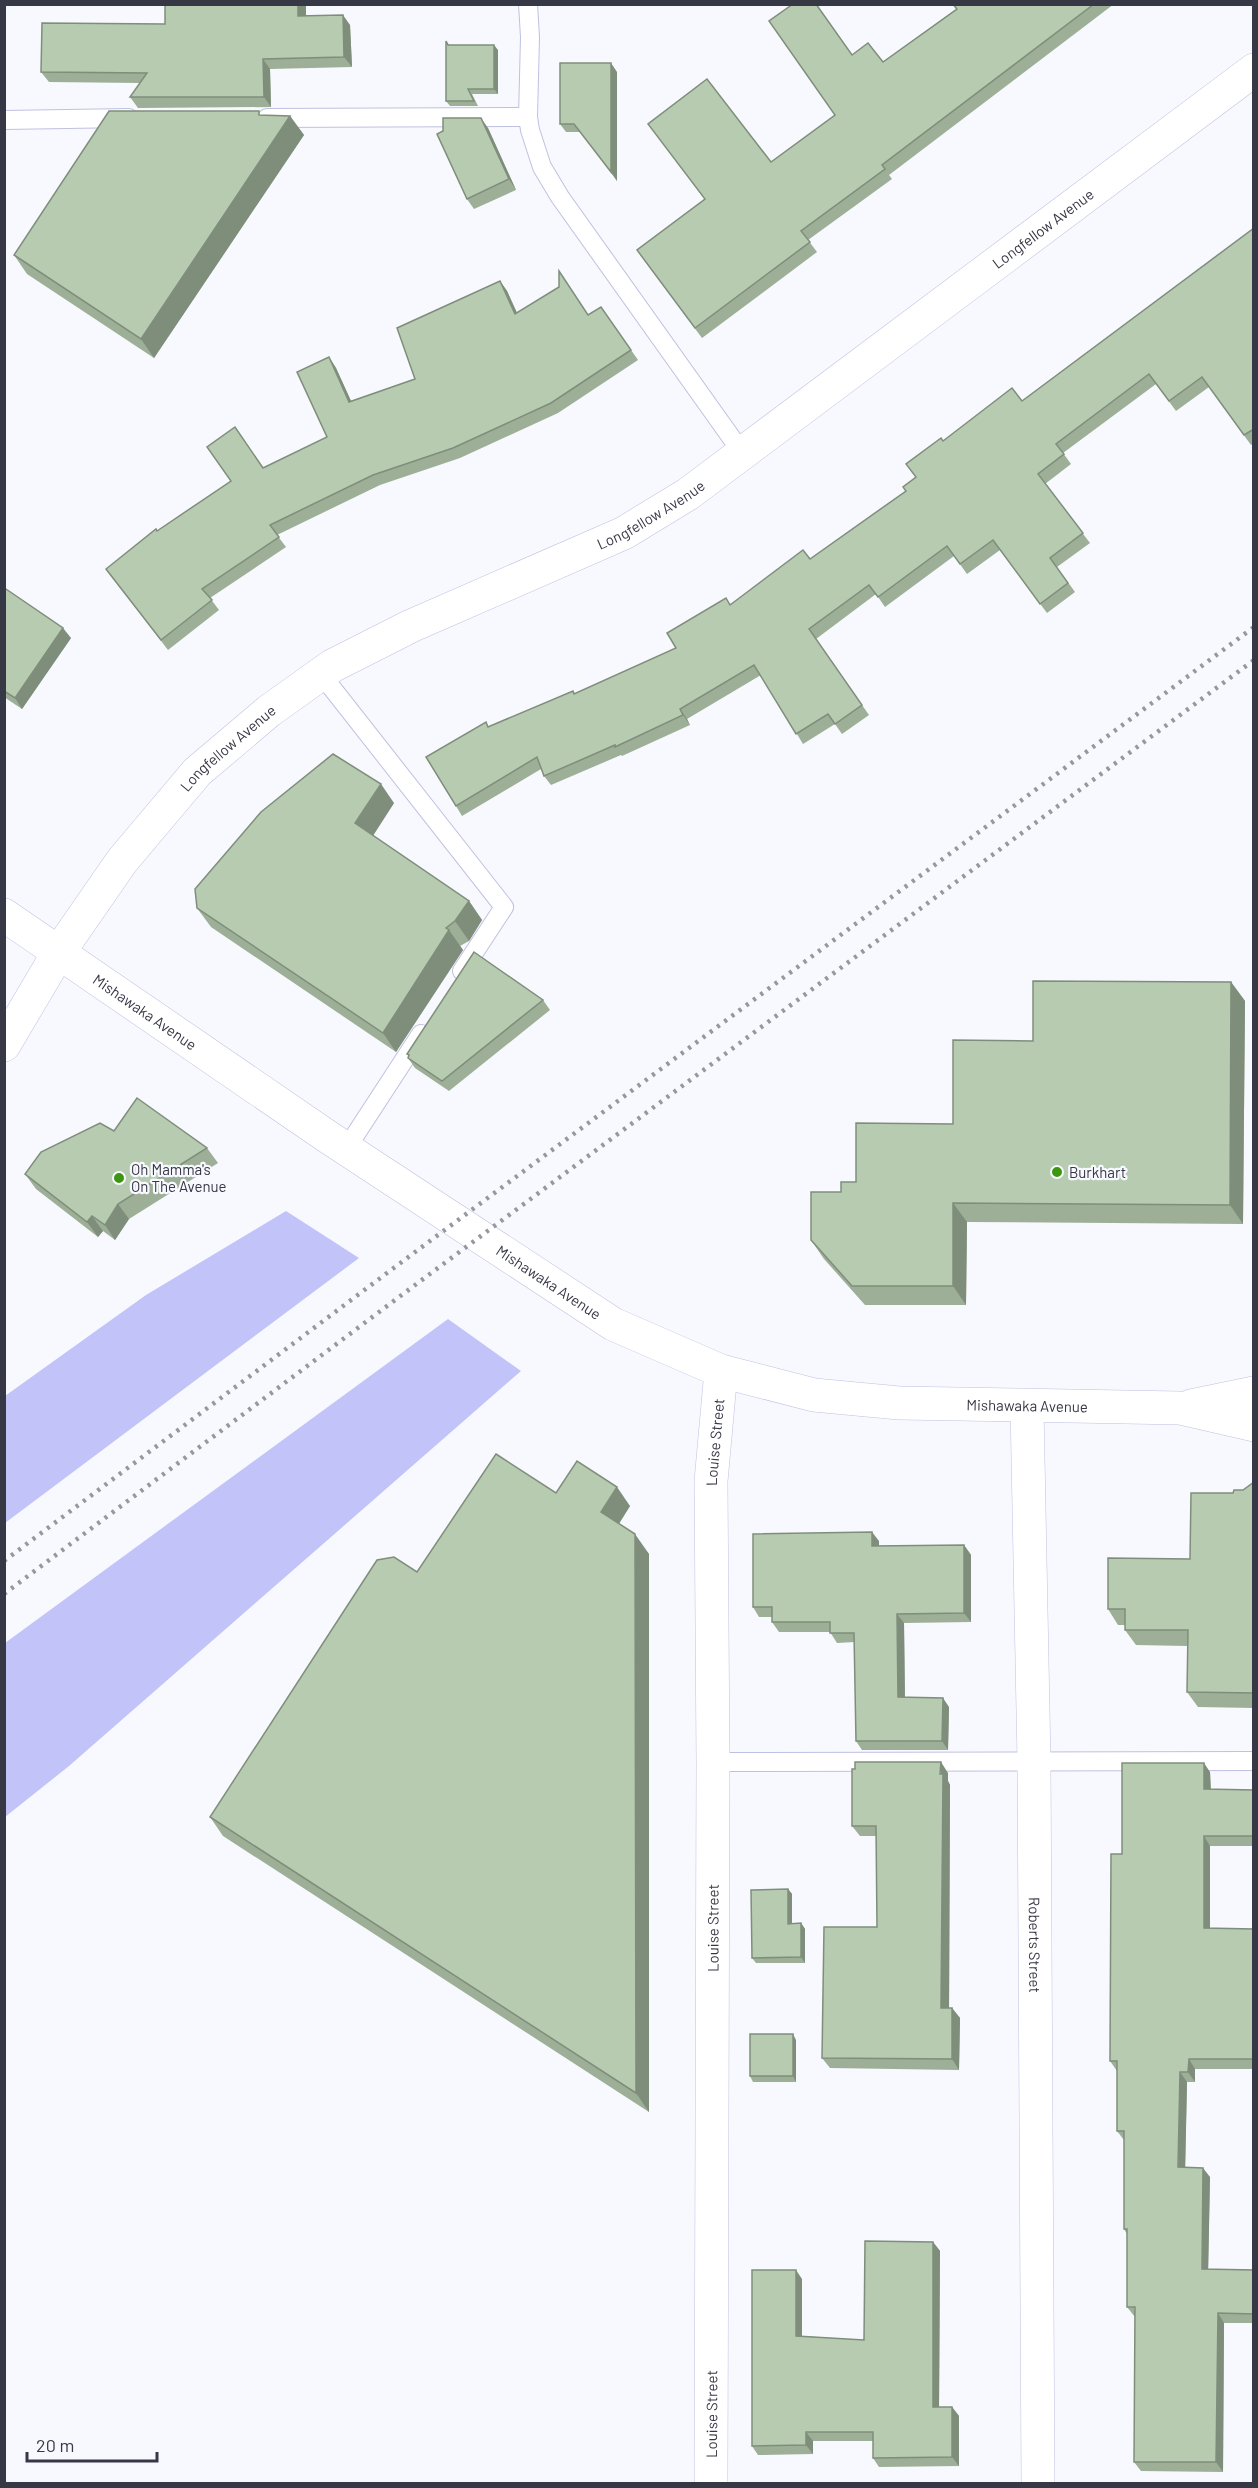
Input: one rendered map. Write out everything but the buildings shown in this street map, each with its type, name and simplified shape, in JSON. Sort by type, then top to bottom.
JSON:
[{"type":"street","name":"Longfellow Avenue","points":[[4,1045],[59,952],[122,861],[197,772],[269,711],[333,666],[411,626],[624,533],[688,494],[1254,70]]},
{"type":"street","name":"Mishawaka Avenue","points":[[4,915],[346,1149],[613,1324],[721,1371],[766,1384],[820,1395],[899,1403],[1180,1408],[1254,1393]]},
{"type":"street","name":"Louise Street","points":[[711,2484],[713,1762],[711,1481],[721,1371]]},
{"type":"street","name":"Roberts Street","points":[[1027,1407],[1034,1761],[1038,2484]]},
{"type":"street","name":"Mishawaka Avenue","points":[[1180,1408],[1254,1425]]},
{"type":"lane","points":[[528,4],[531,38],[528,117],[542,167],[560,197],[743,454]]},
{"type":"lane","points":[[244,118],[528,117]]},
{"type":"lane","points":[[4,120],[149,118]]},
{"type":"lane","points":[[321,674],[504,907],[453,985]]},
{"type":"lane","points":[[346,1149],[428,1024]]},
{"type":"lane","points":[[713,1762],[1254,1761]]},
{"type":"shaded area","points":[[286,1211],[359,1258],[5,1523],[5,1396],[146,1295]]},
{"type":"shaded area","points":[[448,1319],[521,1371],[69,1766],[5,1817],[5,1643]]},
{"type":"railway","points":[[4,1561],[1254,627]]},
{"type":"railway","points":[[4,1594],[1254,660]]},
{"type":"place","name":"Burkhart","points":[[1057,1172]]},
{"type":"place","name":"Oh Mamma's On The Avenue","points":[[119,1178]]}]
